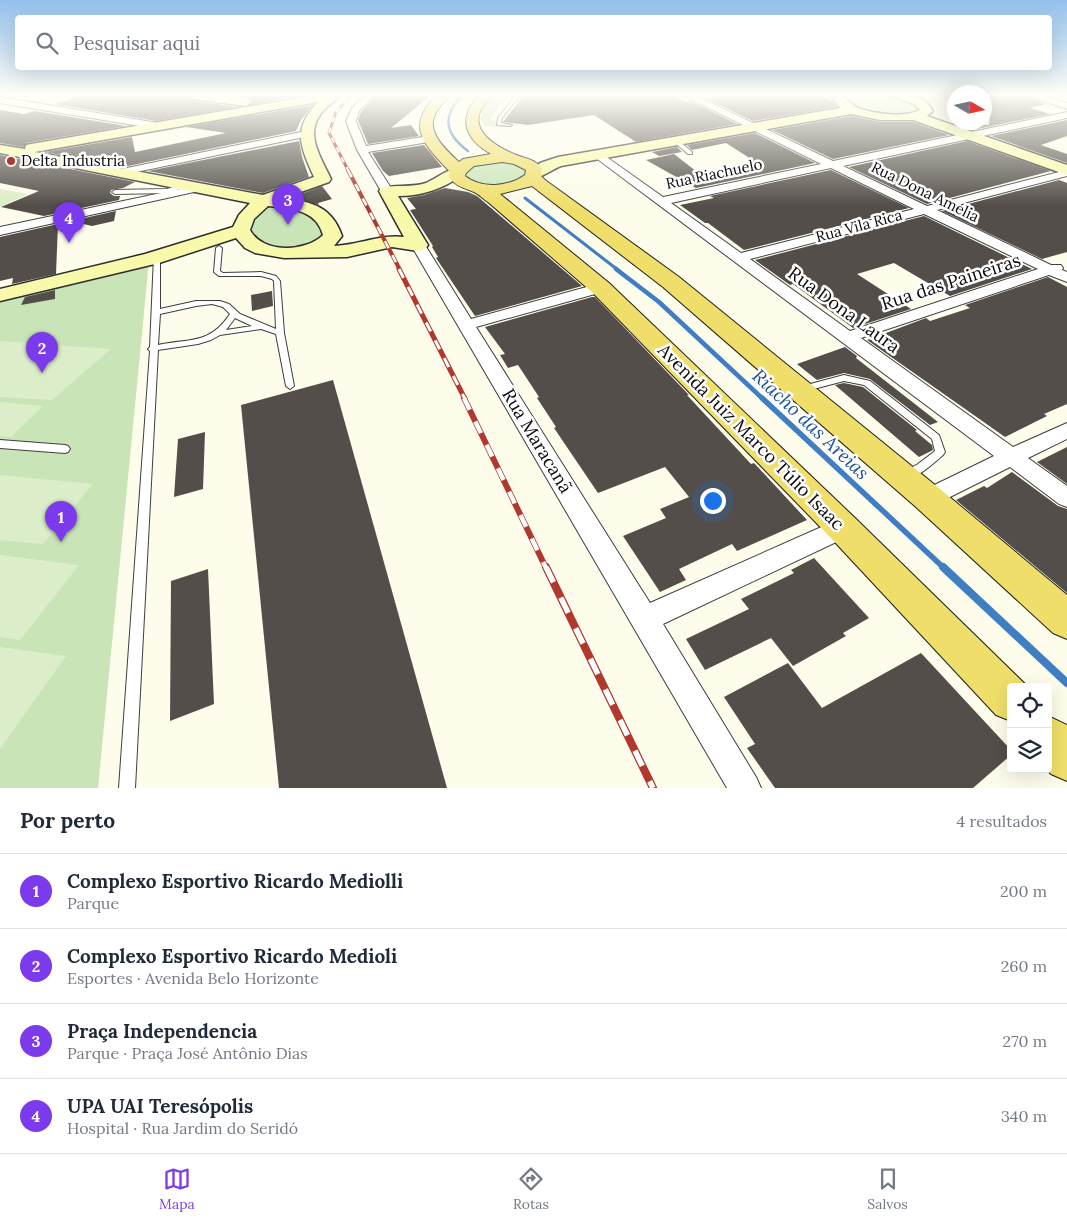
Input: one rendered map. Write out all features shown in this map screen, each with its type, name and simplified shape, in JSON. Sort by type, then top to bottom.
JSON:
[{"type":"main road","points":[[427,132],[429,139],[457,172],[469,162],[490,158],[526,168]]},
{"type":"main road","points":[[476,132],[491,148],[526,168],[539,184],[672,282],[916,488],[1067,620]]},
{"type":"main road","points":[[476,187],[492,189],[517,186],[526,168]]},
{"type":"main road","name":"Avenida Juiz Marco Túlio Isaac","points":[[457,172],[461,181],[476,187],[494,198],[601,288],[843,528],[1007,696]]},
{"type":"main road","points":[[1052,742],[1067,758]]},
{"type":"street","points":[[5,151],[42,147],[126,132]]},
{"type":"street","points":[[5,151],[43,152],[149,132]]},
{"type":"street","name":"Rua Maracanã","points":[[355,132],[362,150],[390,198],[745,788]]},
{"type":"street","points":[[526,168],[546,166],[558,162],[727,132]]},
{"type":"street","name":"Rua Dona Amélia","points":[[763,132],[1067,278]]},
{"type":"street","points":[[960,132],[1067,172]]},
{"type":"street","name":"Rua Riachuelo","points":[[662,201],[986,132]]},
{"type":"street","points":[[122,172],[306,134],[307,145],[323,179],[274,196],[250,212],[243,221],[241,230],[246,240],[258,247],[276,252],[331,253],[364,248],[413,236]]},
{"type":"street","points":[[362,150],[429,139]]},
{"type":"street","points":[[5,151],[265,201],[288,203],[315,212],[327,221],[333,236],[346,244],[364,248]]},
{"type":"street","name":"Rua Dona Laura","points":[[597,155],[1067,498]]},
{"type":"street","points":[[390,198],[433,186],[447,180],[457,172]]},
{"type":"street","name":"Rua Vila Rica","points":[[739,258],[1067,172]]},
{"type":"street","points":[[433,186],[476,187]]},
{"type":"street","points":[[0,231],[192,187]]},
{"type":"street","points":[[226,192],[246,205],[250,212]]},
{"type":"street","points":[[0,295],[162,255],[241,230]]},
{"type":"street","points":[[298,253],[313,250],[326,244],[333,236]]},
{"type":"street","points":[[162,255],[219,248],[258,247]]},
{"type":"street","name":"Rua das Paineiras","points":[[848,337],[1067,265]]},
{"type":"street","points":[[466,324],[601,288]]},
{"type":"street","points":[[916,488],[1010,457],[1067,430]]},
{"type":"street","points":[[645,619],[843,528]]},
{"type":"lane","points":[[676,141],[690,152]]},
{"type":"lane","points":[[115,192],[168,191],[192,187]]},
{"type":"lane","points":[[219,248],[217,272],[220,275],[261,274],[274,277],[277,281],[280,333],[290,386]]},
{"type":"lane","points":[[127,788],[152,349],[162,255]]},
{"type":"lane","points":[[156,312],[210,302],[229,306],[234,314],[260,327],[280,333]]},
{"type":"lane","points":[[220,334],[234,314]]},
{"type":"lane","points":[[152,349],[202,341],[220,334],[260,327]]},
{"type":"lane","points":[[800,390],[844,378],[867,384],[936,437],[940,452],[922,467],[916,488]]},
{"type":"lane","points":[[0,444],[65,449]]},
{"type":"green space","points":[[495,160],[523,165],[529,173],[520,181],[501,186],[473,182],[464,175],[469,167]]},
{"type":"green space","points":[[0,189],[28,194],[0,207]]},
{"type":"green space","points":[[265,205],[311,211],[328,236],[305,249],[282,248],[259,239],[249,228],[256,212]]},
{"type":"green space","points":[[149,261],[98,788],[0,788],[0,297]]},
{"type":"green space","points":[[0,341],[111,349],[52,400],[0,397]]},
{"type":"green space","points":[[0,402],[43,406],[11,437],[0,436]]},
{"type":"green space","points":[[0,475],[93,484],[43,544],[0,540]]},
{"type":"green space","points":[[0,555],[79,565],[20,640],[0,637]]},
{"type":"green space","points":[[0,647],[66,656],[0,749]]},
{"type":"building","points":[[0,132],[92,132],[26,143],[24,147],[0,143]]},
{"type":"building","points":[[218,132],[292,132],[123,167],[45,152],[132,137],[135,152],[226,133]]},
{"type":"building","points":[[363,132],[416,132],[419,136],[368,144]]},
{"type":"building","points":[[620,132],[693,132],[636,142]]},
{"type":"building","points":[[776,132],[940,132],[949,135],[833,159]]},
{"type":"building","points":[[1011,132],[1067,132],[1067,136],[1041,145],[1067,154],[1067,163],[991,136]]},
{"type":"building","points":[[755,133],[815,163],[696,188],[646,160],[674,154],[701,175],[759,164],[726,143],[692,150],[687,145]]},
{"type":"building","points":[[299,141],[309,177],[263,193],[148,171]]},
{"type":"building","points":[[967,141],[1051,171],[927,204],[849,167]]},
{"type":"building","points":[[424,145],[442,167],[389,176],[383,171],[372,153]]},
{"type":"building","points":[[677,147],[682,152],[659,156],[652,152]]},
{"type":"building","points":[[0,155],[135,182],[123,188],[111,190],[110,193],[114,196],[120,196],[119,200],[44,216],[1,207],[39,191],[0,183]]},
{"type":"building","points":[[831,170],[909,208],[744,250],[680,205],[714,198],[710,196]]},
{"type":"building","points":[[1059,180],[1067,183],[1067,252],[1042,259],[942,211]]},
{"type":"building","points":[[322,186],[332,199],[318,203],[319,205],[293,197]]},
{"type":"building","points":[[445,188],[468,192],[477,196],[582,286],[475,316],[436,258],[438,257],[433,246],[410,210],[416,209],[407,198]]},
{"type":"building","points":[[116,211],[114,221],[92,226],[71,221]]},
{"type":"building","points":[[924,216],[1032,269],[950,296],[894,263],[857,274],[911,309],[853,328],[793,284],[790,285],[755,260]]},
{"type":"building","points":[[58,224],[56,274],[12,284],[13,278],[0,281],[0,237]]},
{"type":"building","points":[[1048,277],[1067,287],[1067,404],[1044,414],[1047,416],[1005,437],[867,340],[926,318],[930,321],[970,308],[965,305]]},
{"type":"building","points":[[55,290],[55,299],[21,305],[25,297]]},
{"type":"building","points":[[272,291],[273,306],[252,311],[251,295]]},
{"type":"building","points":[[595,297],[689,395],[687,395],[751,464],[754,463],[807,520],[737,551],[732,544],[679,569],[686,580],[660,592],[623,536],[666,518],[660,509],[689,497],[665,467],[598,493],[554,428],[556,427],[537,398],[539,397],[518,365],[508,368],[500,355],[505,354],[485,327]]},
{"type":"building","points":[[845,347],[857,356],[856,358],[938,422],[930,425],[870,379],[844,373],[817,380],[797,364]]},
{"type":"building","points":[[333,380],[447,788],[279,788],[241,405]]},
{"type":"building","points":[[844,383],[863,387],[917,430],[915,431],[932,445],[933,450],[919,457],[835,385]]},
{"type":"building","points":[[205,432],[203,489],[174,497],[178,439]]},
{"type":"building","points":[[1067,447],[1067,484],[1037,462]]},
{"type":"building","points":[[1012,472],[1058,506],[1067,509],[1067,593],[956,500],[984,486],[987,488]]},
{"type":"building","points":[[814,558],[869,618],[843,633],[846,636],[793,666],[771,638],[705,670],[686,639],[749,609],[741,599],[794,573],[791,570]]},
{"type":"building","points":[[208,569],[214,704],[170,721],[171,581]]},
{"type":"building","points":[[921,653],[1007,746],[1007,758],[973,788],[775,788],[747,748],[755,744],[724,697],[788,663],[822,708]]},
{"type":"waterway","name":"Riacho das Areias","points":[[451,132],[460,145],[468,151]]},
{"type":"waterway","name":"Riacho das Areias","points":[[525,198],[618,270]]},
{"type":"waterway","name":"Riacho das Areias","points":[[616,269],[659,302],[763,399]]},
{"type":"waterway","name":"Riacho das Areias","points":[[762,398],[944,568]]},
{"type":"waterway","name":"Riacho das Areias","points":[[943,567],[1067,683]]},
{"type":"railway","points":[[329,132],[349,172]]},
{"type":"railway","points":[[348,170],[400,270]]},
{"type":"railway","points":[[399,269],[465,399]]},
{"type":"railway","points":[[464,398],[546,568]]},
{"type":"railway","points":[[546,567],[653,788]]},
{"type":"place","name":"Delta Industria","points":[[11,161]]},
{"type":"place","name":"Praça Independencia","points":[[288,225]]},
{"type":"place","name":"UPA UAI Teresópolis","points":[[69,243]]},
{"type":"place","name":"Complexo Esportivo Ricardo Medioli","points":[[42,373]]},
{"type":"place","name":"Complexo Esportivo Ricardo Mediolli","points":[[61,542]]}]
